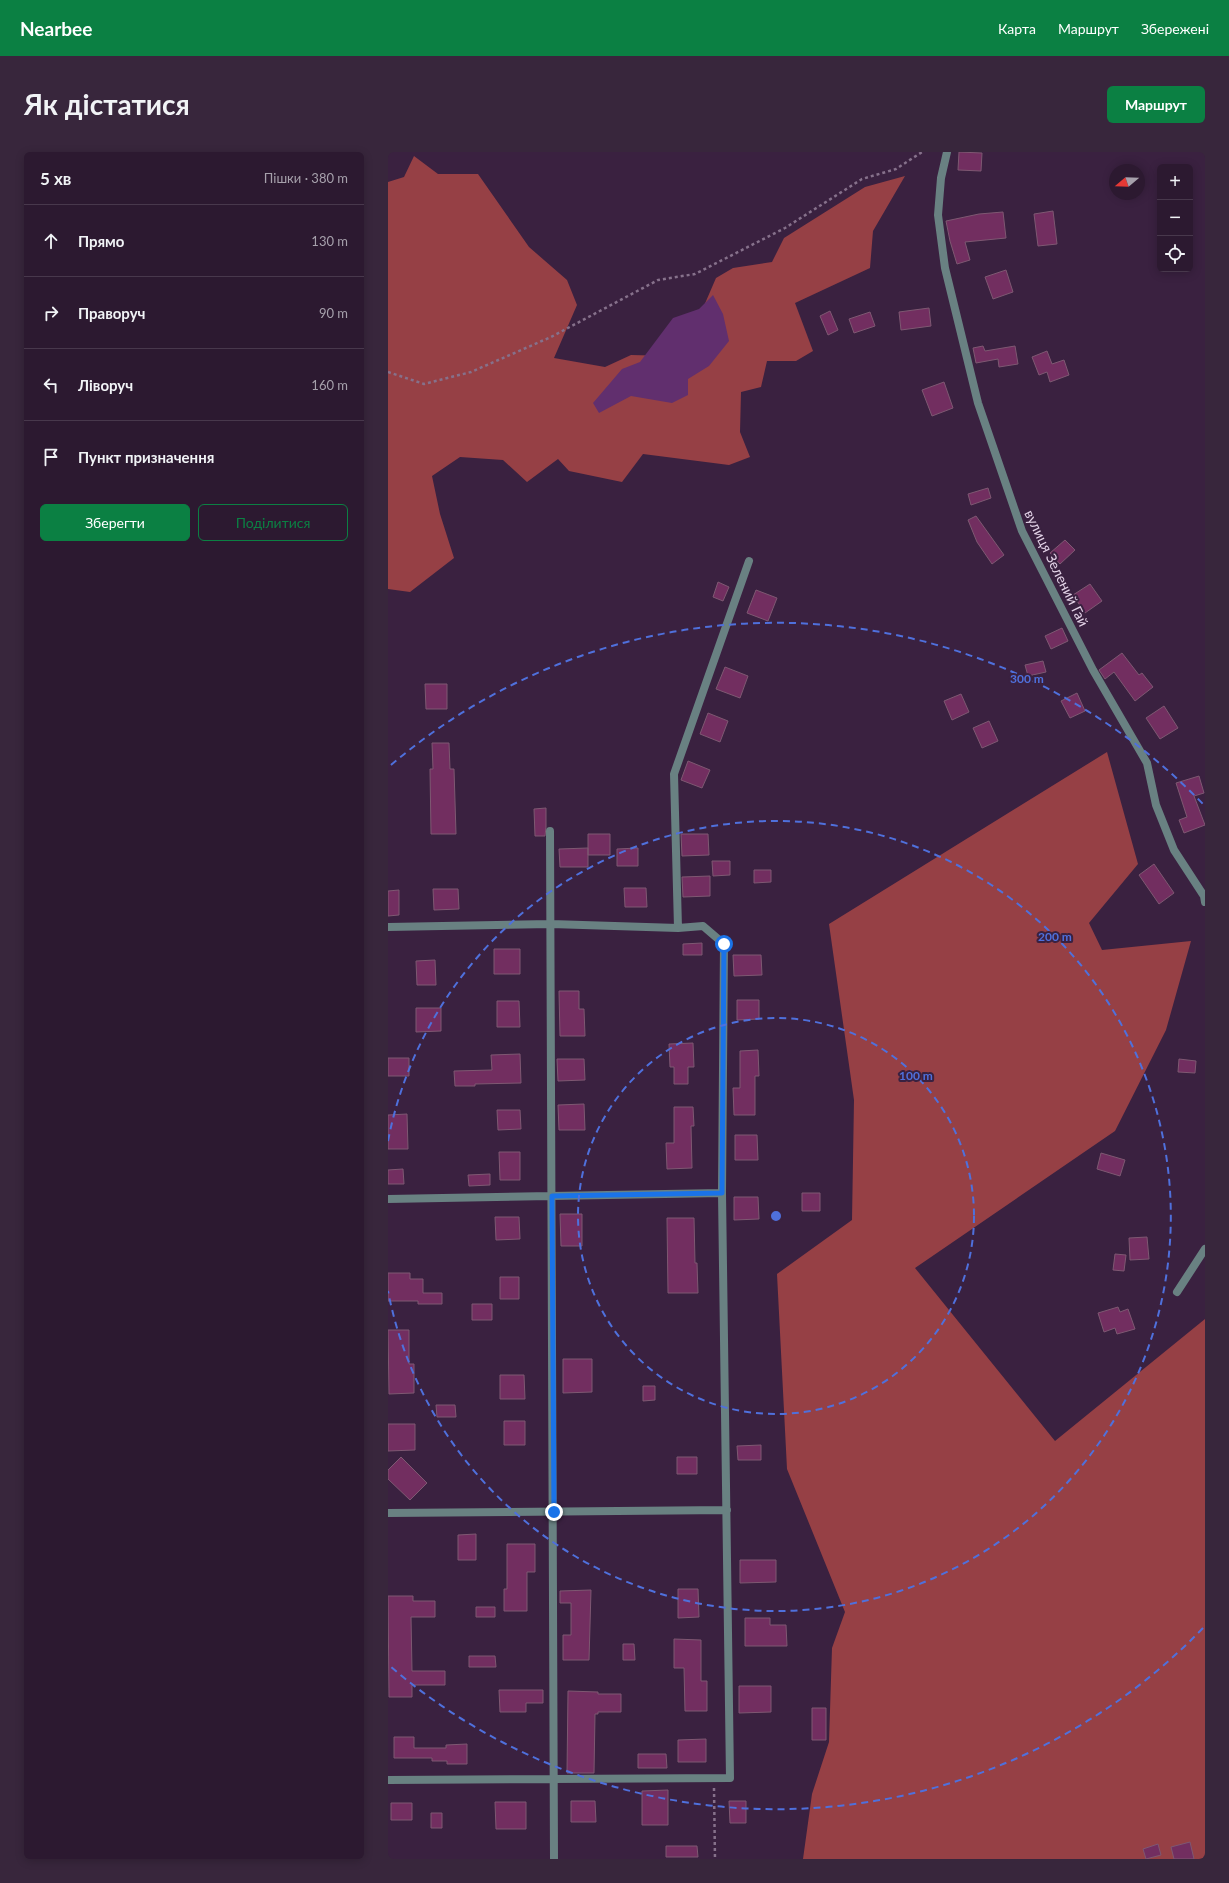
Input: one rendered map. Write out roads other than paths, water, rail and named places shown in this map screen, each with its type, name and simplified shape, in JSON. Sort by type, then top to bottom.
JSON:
[{"type":"street","name":"вулиця Зелений Гай","points":[[947,152],[941,178],[938,215],[945,268],[978,402],[1022,531],[1092,670],[1147,763],[1156,805],[1174,850],[1204,896],[1205,902]]},
{"type":"street","points":[[678,928],[674,774],[749,561]]},
{"type":"street","points":[[550,831],[554,1512],[554,1859]]},
{"type":"street","points":[[388,927],[551,924],[678,928],[703,926],[724,944],[722,1193],[730,1778],[388,1780]]},
{"type":"street","points":[[388,1199],[722,1193]]},
{"type":"street","points":[[1177,1292],[1205,1249]]},
{"type":"street","points":[[388,1513],[727,1510]]}]
